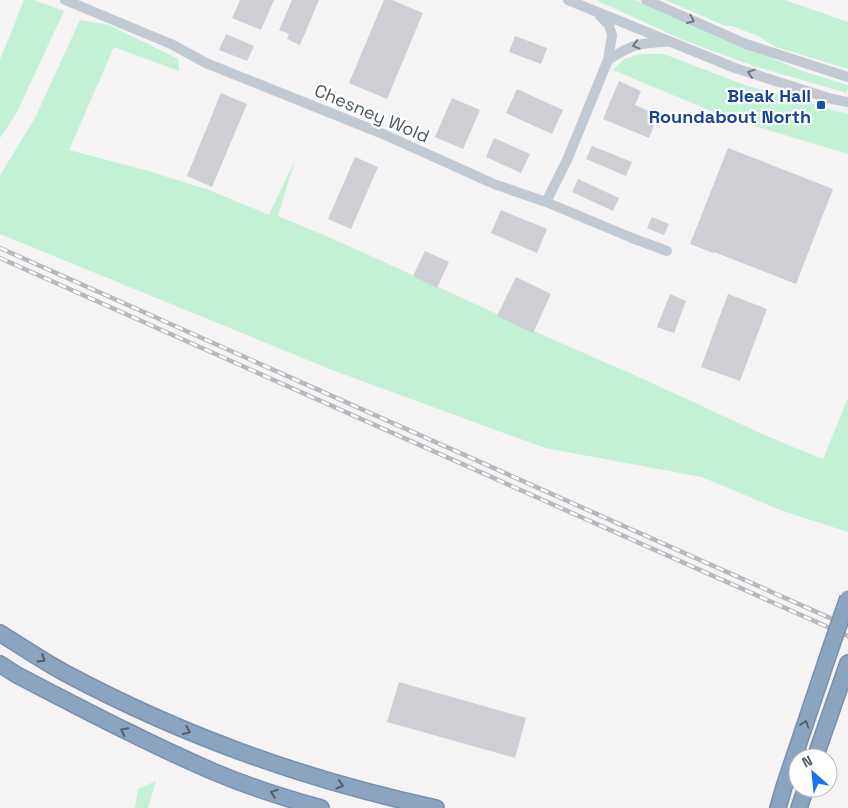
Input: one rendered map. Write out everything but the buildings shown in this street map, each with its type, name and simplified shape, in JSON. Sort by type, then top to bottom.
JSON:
[{"type":"highway","points":[[778,808],[848,598]]},
{"type":"highway","points":[[0,633],[63,672],[122,702],[213,743],[302,774],[382,796],[436,808]]},
{"type":"highway","points":[[0,664],[17,675],[133,735],[205,768],[291,800],[321,808]]},
{"type":"highway","points":[[819,748],[847,665]]},
{"type":"street","name":"Chesney Wold","points":[[65,0],[171,44],[206,62],[383,134],[494,184],[546,202],[667,251]]},
{"type":"street","points":[[568,0],[735,68],[832,99],[848,102]]},
{"type":"street","points":[[646,0],[746,44],[848,77]]},
{"type":"street","points":[[546,202],[567,160],[608,60],[612,35],[609,25],[596,12]]},
{"type":"street","points":[[608,60],[627,47],[646,42],[668,42]]},
{"type":"green space","points":[[24,0],[34,0],[64,11],[16,114],[0,138],[0,60]]},
{"type":"green space","points":[[596,0],[636,0],[802,71],[848,85],[847,93],[754,66],[683,40]]},
{"type":"green space","points":[[665,0],[785,0],[848,22],[848,69],[776,47],[758,36],[732,26],[726,26]]},
{"type":"green space","points":[[80,20],[109,25],[178,59],[179,71],[114,47],[69,150],[145,170],[209,190],[269,215],[295,160],[278,216],[763,434],[823,459],[848,398],[848,532],[783,511],[702,477],[545,448],[332,370],[0,234],[0,175],[35,118]]},
{"type":"green space","points":[[640,54],[664,54],[745,85],[848,114],[848,154],[728,118],[613,70],[624,59]]},
{"type":"green space","points":[[156,781],[148,808],[135,808],[138,789]]},
{"type":"railway","points":[[0,248],[848,626]]},
{"type":"railway","points":[[0,258],[848,636]]},
{"type":"place","name":"Bleak Hall Roundabout North","points":[[821,105]]}]
